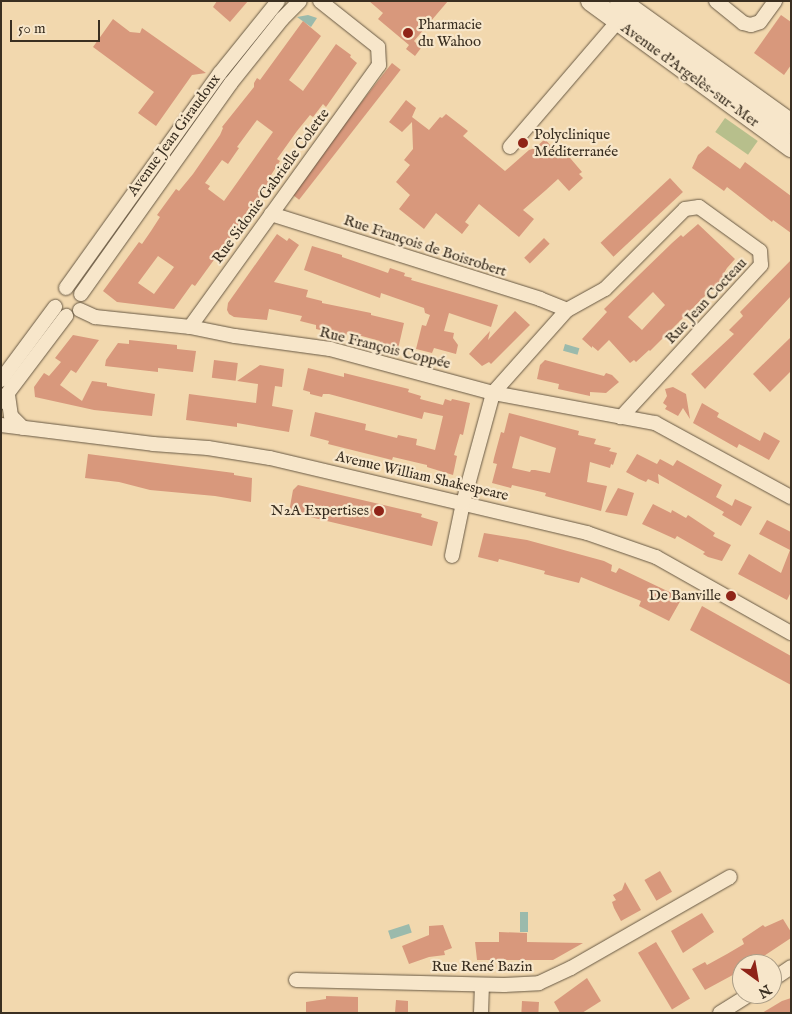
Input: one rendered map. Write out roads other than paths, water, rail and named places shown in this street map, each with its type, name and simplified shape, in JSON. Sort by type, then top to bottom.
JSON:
[{"type":"main road","name":"Avenue d'Argelès-sur-Mer","points":[[591,1],[617,22],[791,147]]},
{"type":"main road","name":"Avenue d'Argelès-sur-Mer","points":[[620,1],[791,124]]},
{"type":"street","name":"Avenue Jean Giraudoux","points":[[66,288],[220,73],[278,1]]},
{"type":"street","name":"Avenue Jean Giraudoux","points":[[81,294],[231,83],[282,19],[300,1]]},
{"type":"street","name":"Rue Sidonie Gabrielle Colette","points":[[190,327],[379,65],[378,47],[320,1]]},
{"type":"street","points":[[716,1],[743,23],[751,25],[760,22],[775,1]]},
{"type":"street","points":[[510,147],[617,22]]},
{"type":"street","name":"Rue Jean Cocteau","points":[[567,310],[605,289],[686,209],[699,207],[760,251],[761,265],[621,417]]},
{"type":"street","name":"Rue François de Boisrobert","points":[[271,214],[530,296],[567,310]]},
{"type":"street","points":[[4,399],[60,311],[57,294],[66,288],[77,290],[81,294],[83,304],[76,314],[60,311]]},
{"type":"street","name":"Rue François Coppée","points":[[80,310],[95,316],[190,327],[235,336],[330,349],[493,393],[655,423],[791,497]]},
{"type":"street","points":[[452,556],[493,393],[567,310]]},
{"type":"street","points":[[1,380],[60,311]]},
{"type":"street","name":"Avenue William Shakespeare","points":[[4,399],[5,419],[23,428],[153,444],[208,448],[270,458],[587,533],[656,557],[791,633]]},
{"type":"street","name":"Rue René Bazin","points":[[296,980],[482,984],[539,983],[571,968],[730,877]]},
{"type":"street","points":[[481,1013],[482,984]]},
{"type":"street","points":[[720,1013],[735,1004]]},
{"type":"place","name":"Pharmacie du Wahoo","points":[[408,33]]},
{"type":"place","name":"Polyclinique Méditerranée","points":[[523,143]]},
{"type":"place","name":"N2A Expertises","points":[[379,511]]},
{"type":"place","name":"De Banville","points":[[731,596]]}]
